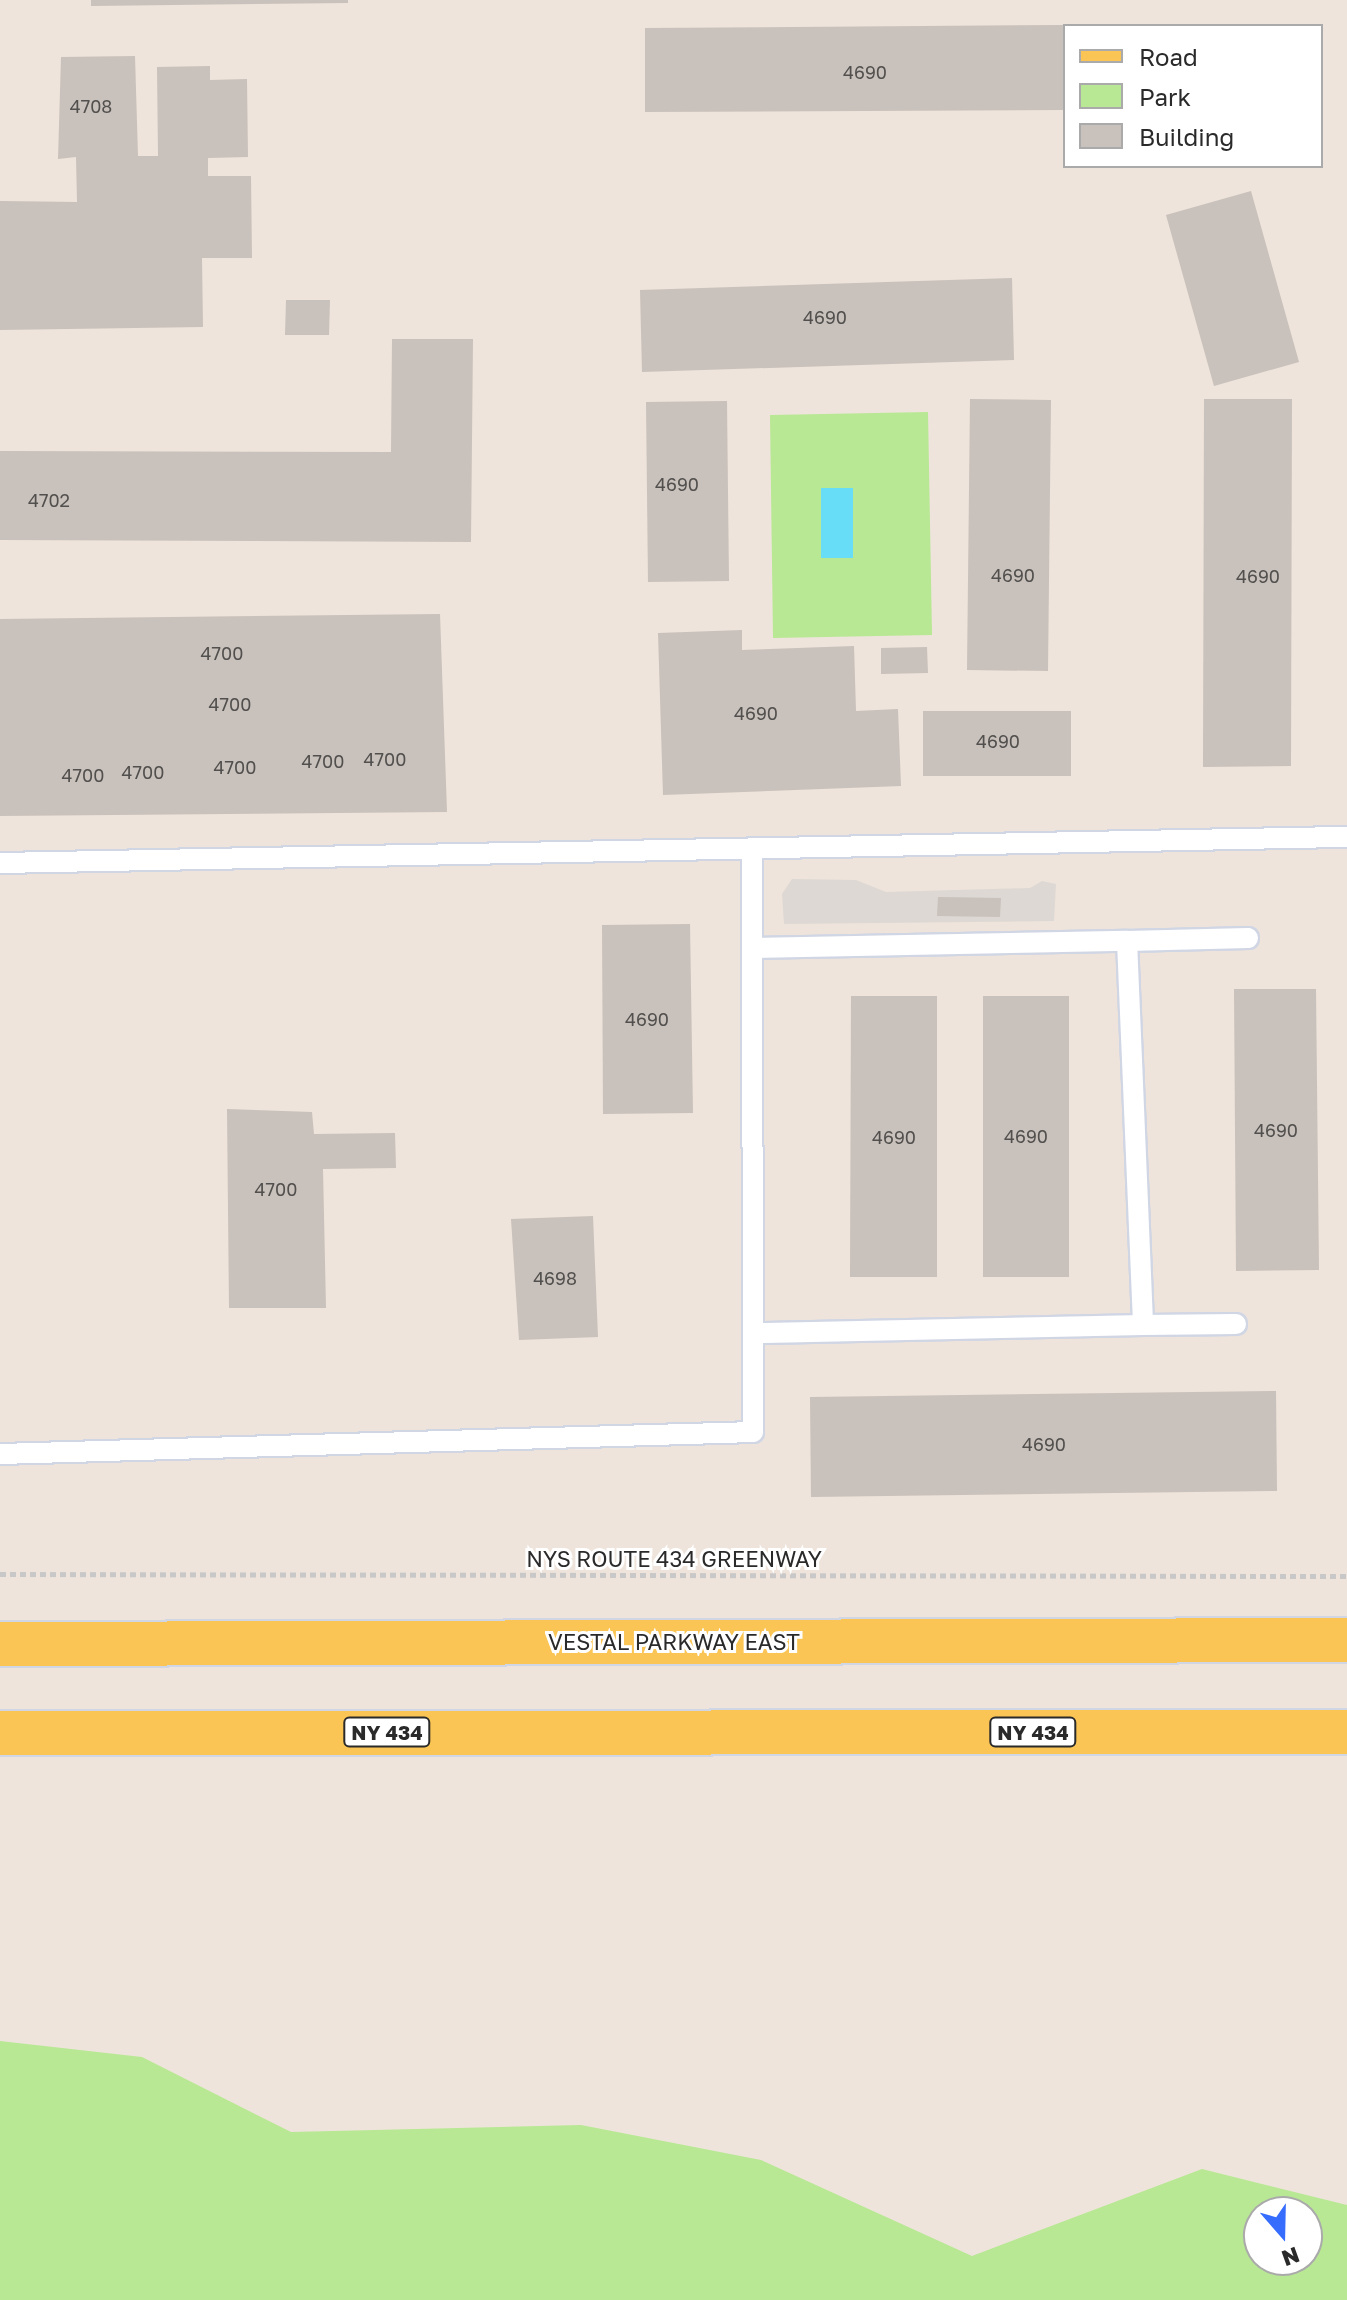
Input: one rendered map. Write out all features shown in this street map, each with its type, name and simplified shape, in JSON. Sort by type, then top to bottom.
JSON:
[{"type":"main road","name":"VESTAL PARKWAY EAST","points":[[0,1644],[1347,1640]]},
{"type":"main road","points":[[1291,1732],[1347,1715]]},
{"type":"main road","name":"NY 434","points":[[0,1733],[1347,1732]]},
{"type":"lane","points":[[0,863],[1347,837]]},
{"type":"lane","points":[[0,1454],[753,1432],[752,849]]},
{"type":"lane","points":[[752,948],[1248,938]]},
{"type":"lane","points":[[1127,941],[1143,1325]]},
{"type":"lane","points":[[753,1333],[1236,1324]]},
{"type":"path","name":"NYS ROUTE 434 GREENWAY","points":[[0,1574],[1347,1576]]},
{"type":"green space","points":[[928,412],[932,635],[773,638],[770,415]]},
{"type":"green space","points":[[0,2041],[142,2057],[291,2132],[581,2125],[761,2160],[972,2256],[1202,2169],[1311,2196],[1243,2196],[1243,2276],[1323,2276],[1323,2199],[1347,2205],[1347,2300],[0,2300]]},
{"type":"shaded area","points":[[792,879],[856,880],[886,892],[1030,888],[1042,881],[1056,884],[1054,921],[784,924],[782,894]]},
{"type":"water","points":[[821,488],[853,488],[853,558],[821,558]]},
{"type":"building","points":[[91,0],[348,0],[348,3],[91,6]]},
{"type":"building","points":[[1063,25],[1063,110],[645,112],[645,28]]},
{"type":"building","points":[[135,56],[138,156],[158,156],[157,67],[210,66],[210,80],[247,79],[248,157],[208,158],[208,176],[251,176],[252,258],[202,258],[203,327],[0,330],[0,201],[77,202],[76,157],[58,159],[61,57]]},
{"type":"building","points":[[1251,191],[1299,362],[1214,386],[1166,215]]},
{"type":"building","points":[[1012,278],[1014,360],[642,372],[640,290]]},
{"type":"building","points":[[286,300],[330,300],[329,335],[285,335]]},
{"type":"building","points":[[392,339],[473,339],[471,542],[0,540],[0,451],[391,452]]},
{"type":"building","points":[[970,399],[1051,400],[1048,671],[967,670]]},
{"type":"building","points":[[1204,399],[1292,399],[1291,766],[1203,767]]},
{"type":"building","points":[[727,401],[729,581],[648,582],[646,402]]},
{"type":"building","points":[[440,614],[447,812],[0,816],[0,619]]},
{"type":"building","points":[[742,630],[742,650],[854,646],[856,711],[898,709],[901,786],[663,795],[658,633]]},
{"type":"building","points":[[927,647],[928,673],[881,674],[881,648]]},
{"type":"building","points":[[923,711],[1071,711],[1071,776],[923,776]]},
{"type":"building","points":[[938,897],[1001,898],[1000,917],[937,916]]},
{"type":"building","points":[[690,924],[693,1113],[603,1114],[602,925]]},
{"type":"building","points":[[1234,989],[1316,989],[1319,1270],[1236,1271]]},
{"type":"building","points":[[851,996],[937,996],[937,1277],[850,1277]]},
{"type":"building","points":[[983,996],[1069,996],[1069,1277],[983,1277]]},
{"type":"building","points":[[227,1109],[312,1112],[314,1134],[395,1133],[396,1168],[323,1169],[326,1308],[229,1308]]},
{"type":"building","points":[[593,1216],[598,1337],[519,1340],[511,1219]]},
{"type":"building","points":[[1276,1391],[1277,1491],[811,1497],[810,1397]]}]
